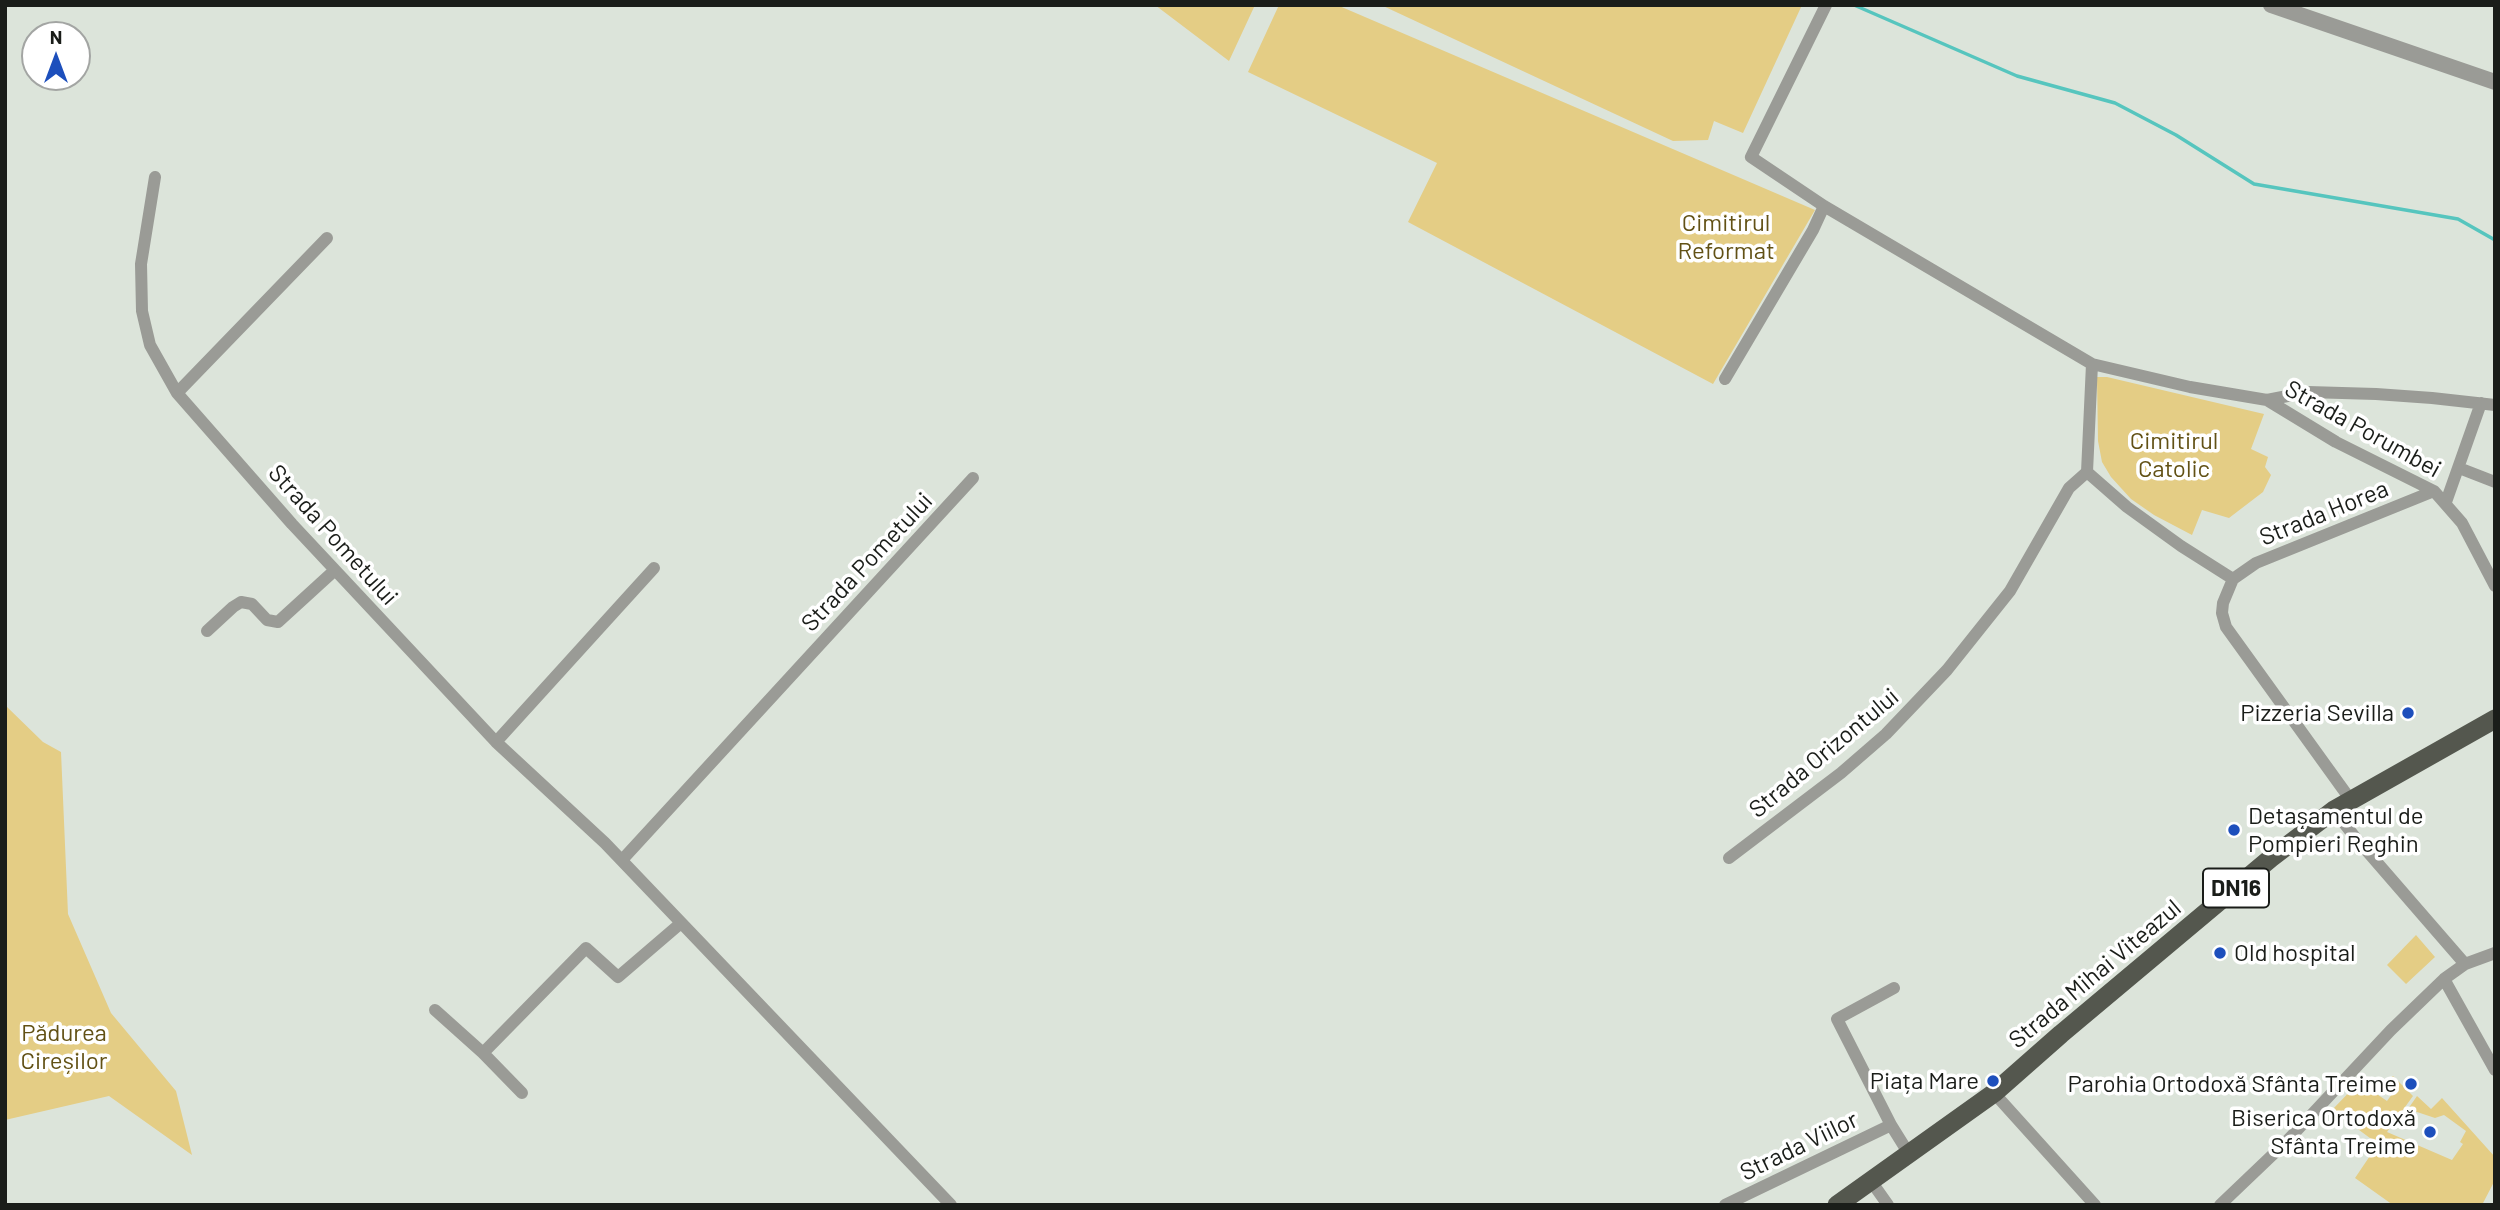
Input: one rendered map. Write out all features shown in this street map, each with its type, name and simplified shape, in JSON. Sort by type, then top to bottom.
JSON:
[{"type":"highway","name":"Strada Mihai Viteazul","points":[[1837,1205],[1994,1093],[2271,858],[2342,805],[2495,719]]},
{"type":"street","name":"Strada Porumbei","points":[[1826,5],[1751,158],[1824,206],[2092,364],[2190,387],[2267,400],[2336,442],[2434,491],[2462,523],[2495,586]]},
{"type":"street","points":[[2271,5],[2495,82]]},
{"type":"street","name":"Strada Pometului","points":[[155,177],[141,264],[142,311],[150,345],[177,393],[335,570],[496,742],[622,860],[951,1205]]},
{"type":"street","points":[[1725,379],[1813,230],[1824,206]]},
{"type":"street","points":[[177,393],[327,238]]},
{"type":"street","points":[[2092,364],[2087,472],[2127,507],[2233,579],[2222,614],[2226,627],[2342,805],[2354,836],[2466,964]]},
{"type":"street","points":[[2267,400],[2322,393],[2399,395],[2495,405]]},
{"type":"street","name":"Strada Porumbei","points":[[2446,502],[2481,403]]},
{"type":"street","name":"Strada Porumbei","points":[[2459,468],[2495,482]]},
{"type":"street","name":"Strada Orizontului","points":[[1729,858],[1886,734],[1947,670],[2010,591],[2069,488],[2087,472]]},
{"type":"street","name":"Strada Pometului","points":[[622,860],[973,478]]},
{"type":"street","name":"Strada Horea","points":[[2233,579],[2256,563],[2434,491]]},
{"type":"street","points":[[496,742],[654,568]]},
{"type":"street","points":[[207,631],[241,602],[252,604],[267,620],[278,622],[335,570]]},
{"type":"street","points":[[483,1054],[586,948],[618,977],[681,923]]},
{"type":"street","points":[[2220,1205],[2285,1143],[2391,1030],[2444,979],[2466,964],[2495,954]]},
{"type":"street","points":[[2444,979],[2495,1070]]},
{"type":"street","name":"Strada Viilor","points":[[1894,988],[1837,1019],[1891,1125],[1909,1154]]},
{"type":"street","points":[[435,1010],[522,1093]]},
{"type":"street","points":[[1994,1093],[2095,1205]]},
{"type":"street","name":"Strada Viilor","points":[[1725,1205],[1891,1125]]},
{"type":"street","points":[[1871,1181],[1888,1205]]},
{"type":"green space","points":[[1155,5],[1255,5],[1229,61]]},
{"type":"green space","name":"Cimitirul Reformat","points":[[1279,5],[1337,5],[1815,210],[1713,384],[1408,222],[1437,163],[1248,72]]},
{"type":"green space","points":[[1381,5],[1802,5],[1743,133],[1714,121],[1708,140],[1673,141]]},
{"type":"green space","name":"Cimitirul Catolic","points":[[2097,377],[2107,377],[2264,414],[2251,449],[2268,457],[2265,467],[2271,475],[2263,492],[2229,518],[2202,510],[2192,535],[2154,515],[2131,499],[2111,477],[2102,462],[2098,441]]},
{"type":"green space","name":"Pădurea Cireșilor","points":[[5,705],[43,742],[61,752],[68,914],[111,1013],[176,1091],[192,1155],[109,1096],[5,1120]]},
{"type":"green space","points":[[2416,935],[2435,957],[2406,984],[2387,965]]},
{"type":"green space","points":[[2393,1076],[2413,1096],[2387,1132],[2452,1160],[2463,1144],[2460,1142],[2466,1131],[2444,1115],[2435,1118],[2408,1109],[2417,1096],[2431,1109],[2442,1098],[2495,1157],[2495,1180],[2482,1205],[2393,1205],[2355,1178],[2378,1144],[2332,1110],[2359,1082],[2387,1101],[2392,1094],[2381,1086]]},
{"type":"waterway","points":[[1854,5],[2017,76],[2115,103],[2176,135],[2254,184],[2458,219],[2495,240]]},
{"type":"place","name":"Pizzeria Sevilla","points":[[2408,713]]},
{"type":"place","name":"Detașamentul de Pompieri Reghin","points":[[2234,830]]},
{"type":"place","name":"Old hospital","points":[[2220,953]]},
{"type":"place","name":"Piața Mare","points":[[1993,1081]]},
{"type":"place","name":"Parohia Ortodoxă Sfânta Treime","points":[[2411,1084]]},
{"type":"place","name":"Biserica Ortodoxă Sfânta Treime","points":[[2430,1132]]}]
